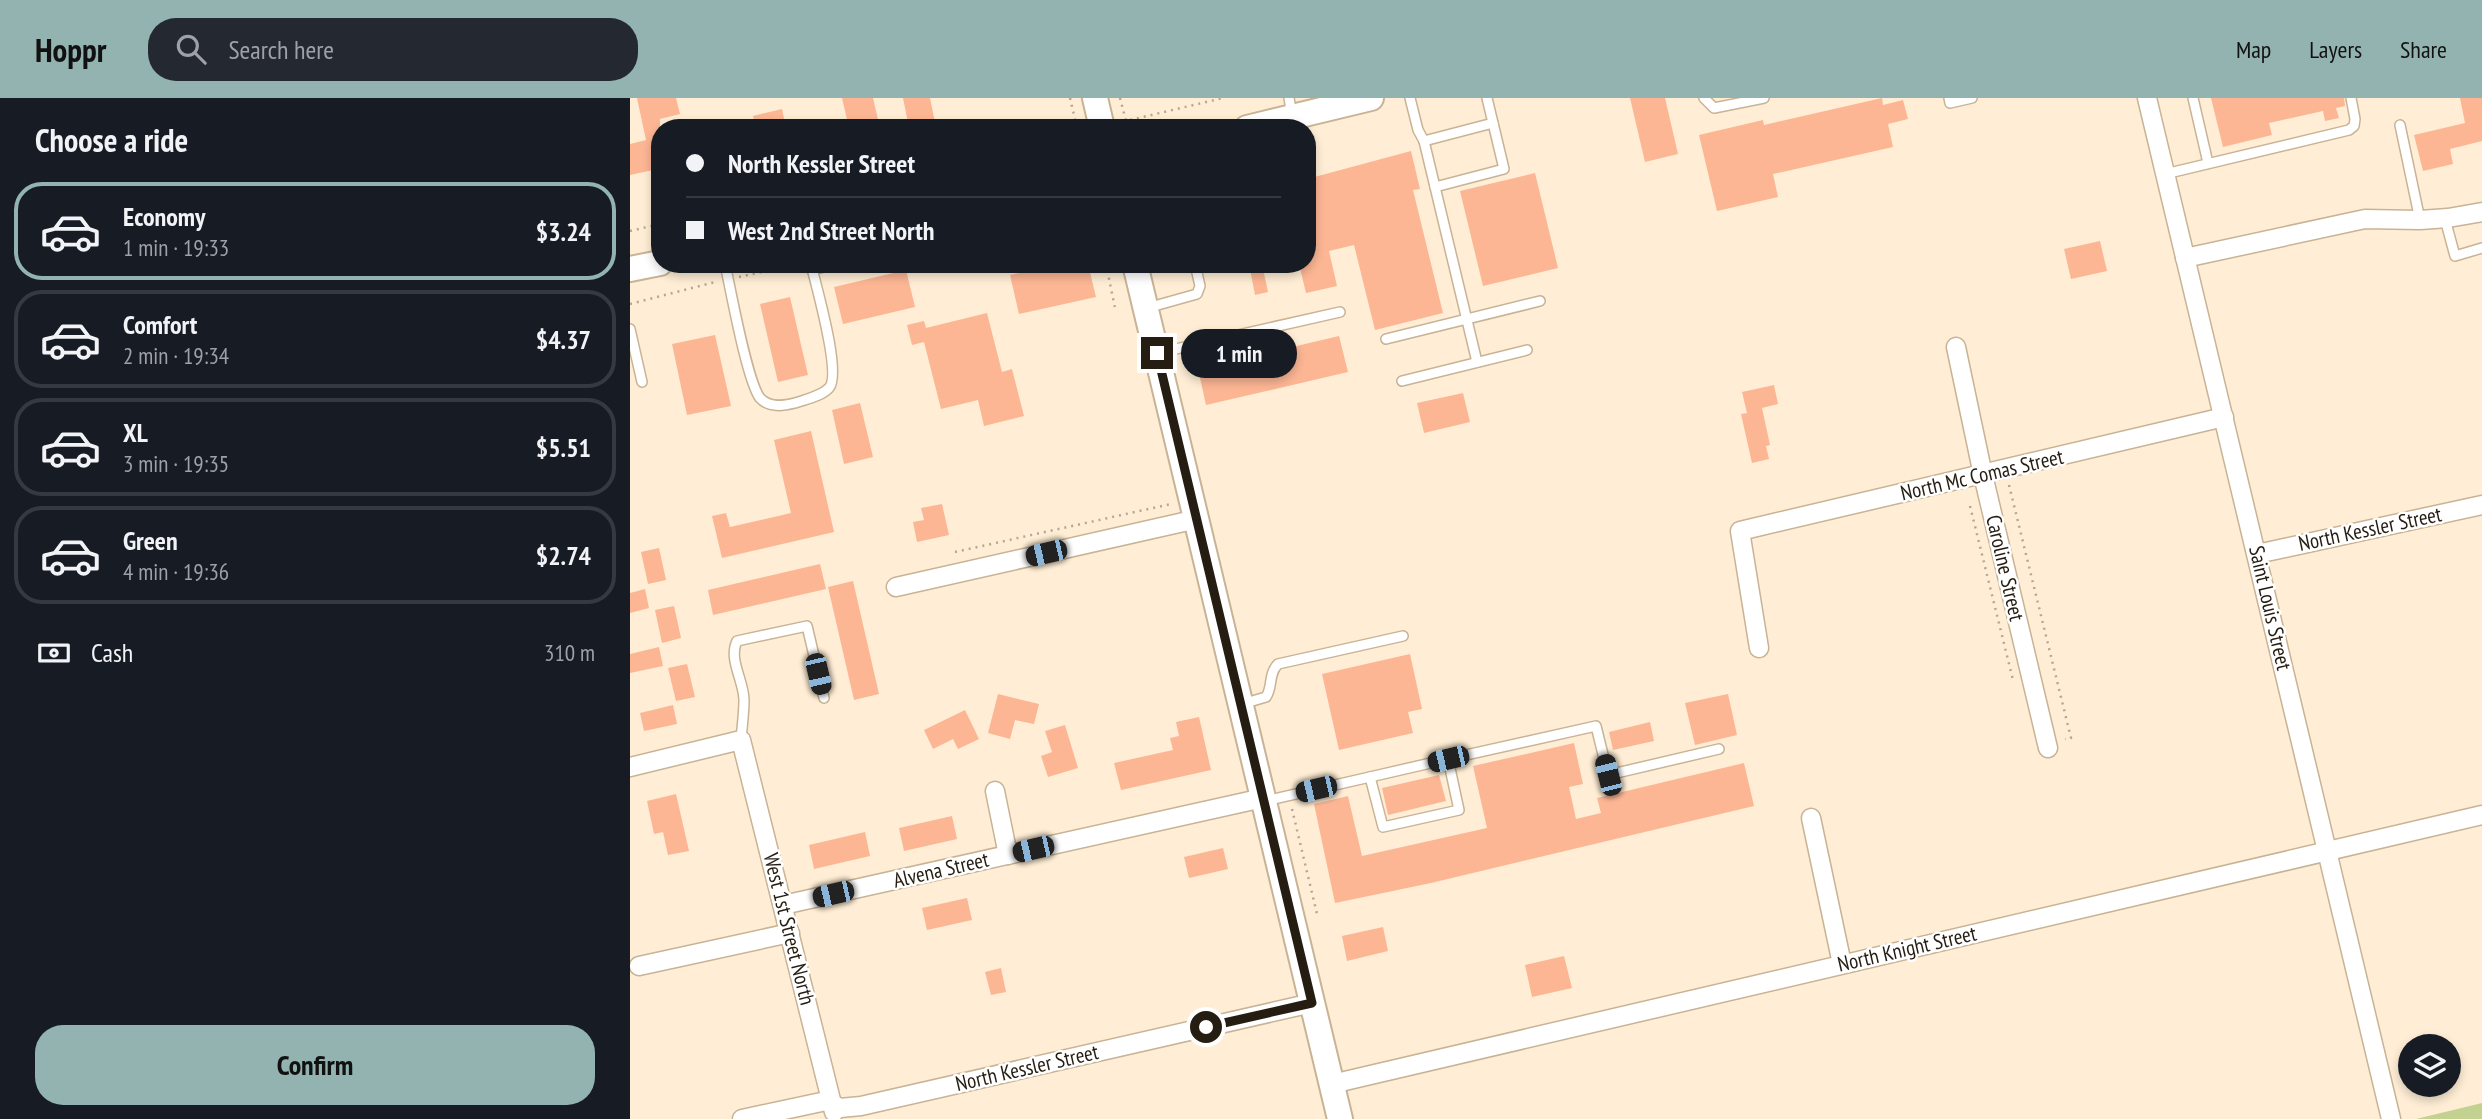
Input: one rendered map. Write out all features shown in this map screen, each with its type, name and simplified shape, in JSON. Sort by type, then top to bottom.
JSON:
[{"type":"street","points":[[1095,98],[1100,119]]},
{"type":"street","points":[[1292,114],[1371,98]]},
{"type":"street","name":"Saint Louis Street","points":[[2147,98],[2391,1119]]},
{"type":"street","points":[[2185,258],[2365,219],[2445,219],[2482,212]]},
{"type":"street","points":[[630,269],[651,264]]},
{"type":"street","points":[[1137,273],[1340,1119]]},
{"type":"street","name":"Caroline Street","points":[[1956,347],[1983,475],[2048,748]]},
{"type":"street","name":"North Mc Comas Street","points":[[1759,648],[1740,531],[2224,417]]},
{"type":"street","name":"North Kessler Street","points":[[2257,554],[2482,505]]},
{"type":"street","points":[[896,587],[1197,519]]},
{"type":"street","points":[[630,766],[741,740]]},
{"type":"street","name":"West 1st Street North","points":[[741,740],[834,1111]]},
{"type":"street","points":[[995,791],[1008,855]]},
{"type":"street","name":"Alvena Street","points":[[783,905],[1263,800]]},
{"type":"street","name":"North Knight Street","points":[[1332,1084],[2482,815]]},
{"type":"street","points":[[1811,818],[1842,964]]},
{"type":"street","points":[[639,966],[790,933]]},
{"type":"street","name":"North Kessler Street","points":[[742,1119],[826,1101],[834,1111],[861,1106],[1312,1003]]},
{"type":"lane","points":[[1410,98],[1418,130],[1424,141],[1477,362]]},
{"type":"lane","points":[[1435,187],[1504,169],[1487,98]]},
{"type":"lane","points":[[1704,98],[1708,105],[1719,108],[1764,98]]},
{"type":"lane","points":[[1949,98],[1950,103],[1972,98]]},
{"type":"lane","points":[[2193,98],[2208,163]]},
{"type":"lane","points":[[2165,174],[2349,130],[2354,126],[2355,120],[2351,98]]},
{"type":"lane","points":[[1424,141],[1493,123]]},
{"type":"lane","points":[[2400,125],[2420,220]]},
{"type":"lane","points":[[2445,219],[2455,256],[2482,248]]},
{"type":"lane","points":[[727,273],[758,396],[768,405],[789,404],[820,395],[831,387],[834,376],[833,358],[813,273]]},
{"type":"lane","points":[[1146,308],[1197,293],[1200,286],[1197,273]]},
{"type":"lane","points":[[1386,339],[1541,300]]},
{"type":"lane","points":[[1157,353],[1340,312]]},
{"type":"lane","points":[[630,332],[642,382]]},
{"type":"lane","points":[[1402,381],[1527,350]]},
{"type":"lane","points":[[741,740],[744,698],[735,660],[734,645],[737,641],[807,626],[824,698]]},
{"type":"lane","points":[[1241,704],[1266,697],[1272,670],[1278,664],[1404,636]]},
{"type":"lane","points":[[1263,800],[1595,726],[1608,775],[1719,749]]},
{"type":"lane","points":[[1370,777],[1383,827],[1459,810],[1448,759]]},
{"type":"path","points":[[1070,98],[1075,119]]},
{"type":"path","points":[[1121,98],[1126,119]]},
{"type":"path","points":[[1134,119],[1223,98]]},
{"type":"path","points":[[630,231],[651,227]]},
{"type":"path","points":[[630,304],[757,273]]},
{"type":"path","points":[[1108,273],[1115,308]]},
{"type":"path","points":[[955,552],[1175,503]]},
{"type":"path","points":[[1289,796],[1317,914]]},
{"type":"green space","points":[[2482,1103],[2482,1119],[2416,1119]]},
{"type":"building","points":[[637,98],[676,98],[680,114],[651,119],[651,170],[630,175],[630,144],[646,140]]},
{"type":"building","points":[[842,98],[873,98],[878,119],[847,119]]},
{"type":"building","points":[[903,98],[930,98],[934,119],[907,119]]},
{"type":"building","points":[[1630,98],[1665,98],[1678,154],[1645,162]]},
{"type":"building","points":[[1882,98],[1883,105],[1903,100],[1908,119],[1888,124],[1893,147],[1773,174],[1778,197],[1717,211],[1699,135],[1763,120],[1764,125]]},
{"type":"building","points":[[2211,98],[2344,98],[2345,106],[2336,108],[2339,118],[2325,121],[2323,111],[2269,123],[2272,135],[2223,147]]},
{"type":"building","points":[[2460,98],[2482,98],[2482,141],[2450,149],[2453,164],[2423,171],[2414,135],[2465,123]]},
{"type":"building","points":[[782,109],[784,119],[754,119],[753,116]]},
{"type":"building","points":[[1411,151],[1420,189],[1413,190],[1443,313],[1375,330],[1354,245],[1329,251],[1337,286],[1306,293],[1301,273],[1316,273],[1316,177]]},
{"type":"building","points":[[1535,173],[1558,268],[1483,286],[1460,191]]},
{"type":"building","points":[[2100,241],[2107,271],[2071,279],[2064,249]]},
{"type":"building","points":[[893,273],[907,273],[915,307],[843,324],[834,287]]},
{"type":"building","points":[[1090,273],[1096,297],[1019,314],[1010,275]]},
{"type":"building","points":[[1251,273],[1264,273],[1268,292],[1255,295]]},
{"type":"building","points":[[790,297],[808,375],[778,382],[760,304]]},
{"type":"building","points":[[987,313],[1002,372],[1012,369],[1024,416],[984,426],[978,400],[941,409],[924,342],[912,345],[907,325],[924,321],[926,328]]},
{"type":"building","points":[[715,335],[731,406],[687,415],[672,344]]},
{"type":"building","points":[[1339,336],[1348,372],[1206,405],[1198,369]]},
{"type":"building","points":[[1774,385],[1778,404],[1762,408],[1770,445],[1766,446],[1769,459],[1752,463],[1741,414],[1747,413],[1742,392]]},
{"type":"building","points":[[1463,393],[1470,422],[1424,433],[1417,403]]},
{"type":"building","points":[[860,403],[873,457],[844,464],[832,410]]},
{"type":"building","points":[[811,431],[834,532],[722,558],[712,516],[726,513],[730,527],[791,513],[774,440]]},
{"type":"building","points":[[942,504],[949,535],[917,542],[913,522],[924,520],[921,508]]},
{"type":"building","points":[[659,548],[666,580],[648,584],[641,552]]},
{"type":"building","points":[[820,564],[826,589],[713,615],[708,590]]},
{"type":"building","points":[[853,581],[879,694],[854,700],[828,587]]},
{"type":"building","points":[[645,589],[649,608],[630,613],[630,593]]},
{"type":"building","points":[[674,606],[681,638],[662,643],[655,610]]},
{"type":"building","points":[[659,647],[663,666],[630,673],[630,654]]},
{"type":"building","points":[[1410,654],[1422,709],[1408,712],[1413,733],[1339,750],[1322,674]]},
{"type":"building","points":[[687,664],[695,697],[676,701],[668,668]]},
{"type":"building","points":[[998,694],[1039,704],[1034,724],[1015,720],[1010,739],[988,733]]},
{"type":"building","points":[[1728,694],[1737,735],[1695,745],[1685,703]]},
{"type":"building","points":[[673,705],[677,724],[644,731],[640,713]]},
{"type":"building","points":[[965,710],[979,739],[958,749],[953,739],[933,749],[924,730]]},
{"type":"building","points":[[1199,717],[1211,770],[1121,790],[1114,763],[1173,750],[1170,738],[1179,736],[1176,722]]},
{"type":"building","points":[[1650,722],[1654,741],[1613,750],[1609,732]]},
{"type":"building","points":[[1065,725],[1078,768],[1048,777],[1041,756],[1052,752],[1045,731]]},
{"type":"building","points":[[1574,743],[1583,784],[1569,787],[1576,819],[1601,813],[1597,798],[1744,763],[1754,806],[1431,883],[1335,903],[1314,804],[1348,796],[1362,856],[1487,828],[1473,766]]},
{"type":"building","points":[[1439,775],[1446,801],[1388,815],[1382,788]]},
{"type":"building","points":[[676,794],[689,851],[668,855],[663,832],[654,834],[647,801]]},
{"type":"building","points":[[952,816],[957,839],[904,851],[899,828]]},
{"type":"building","points":[[865,832],[870,856],[814,869],[809,845]]},
{"type":"building","points":[[1223,848],[1228,869],[1189,878],[1184,857]]},
{"type":"building","points":[[967,898],[972,920],[927,930],[922,908]]},
{"type":"building","points":[[1383,927],[1388,951],[1347,961],[1342,936]]},
{"type":"building","points":[[1564,956],[1572,988],[1532,997],[1525,965]]},
{"type":"building","points":[[1001,968],[1006,992],[991,995],[985,972]]},
{"type":"route","points":[[1157,353],[1312,1003],[1206,1027]]}]
